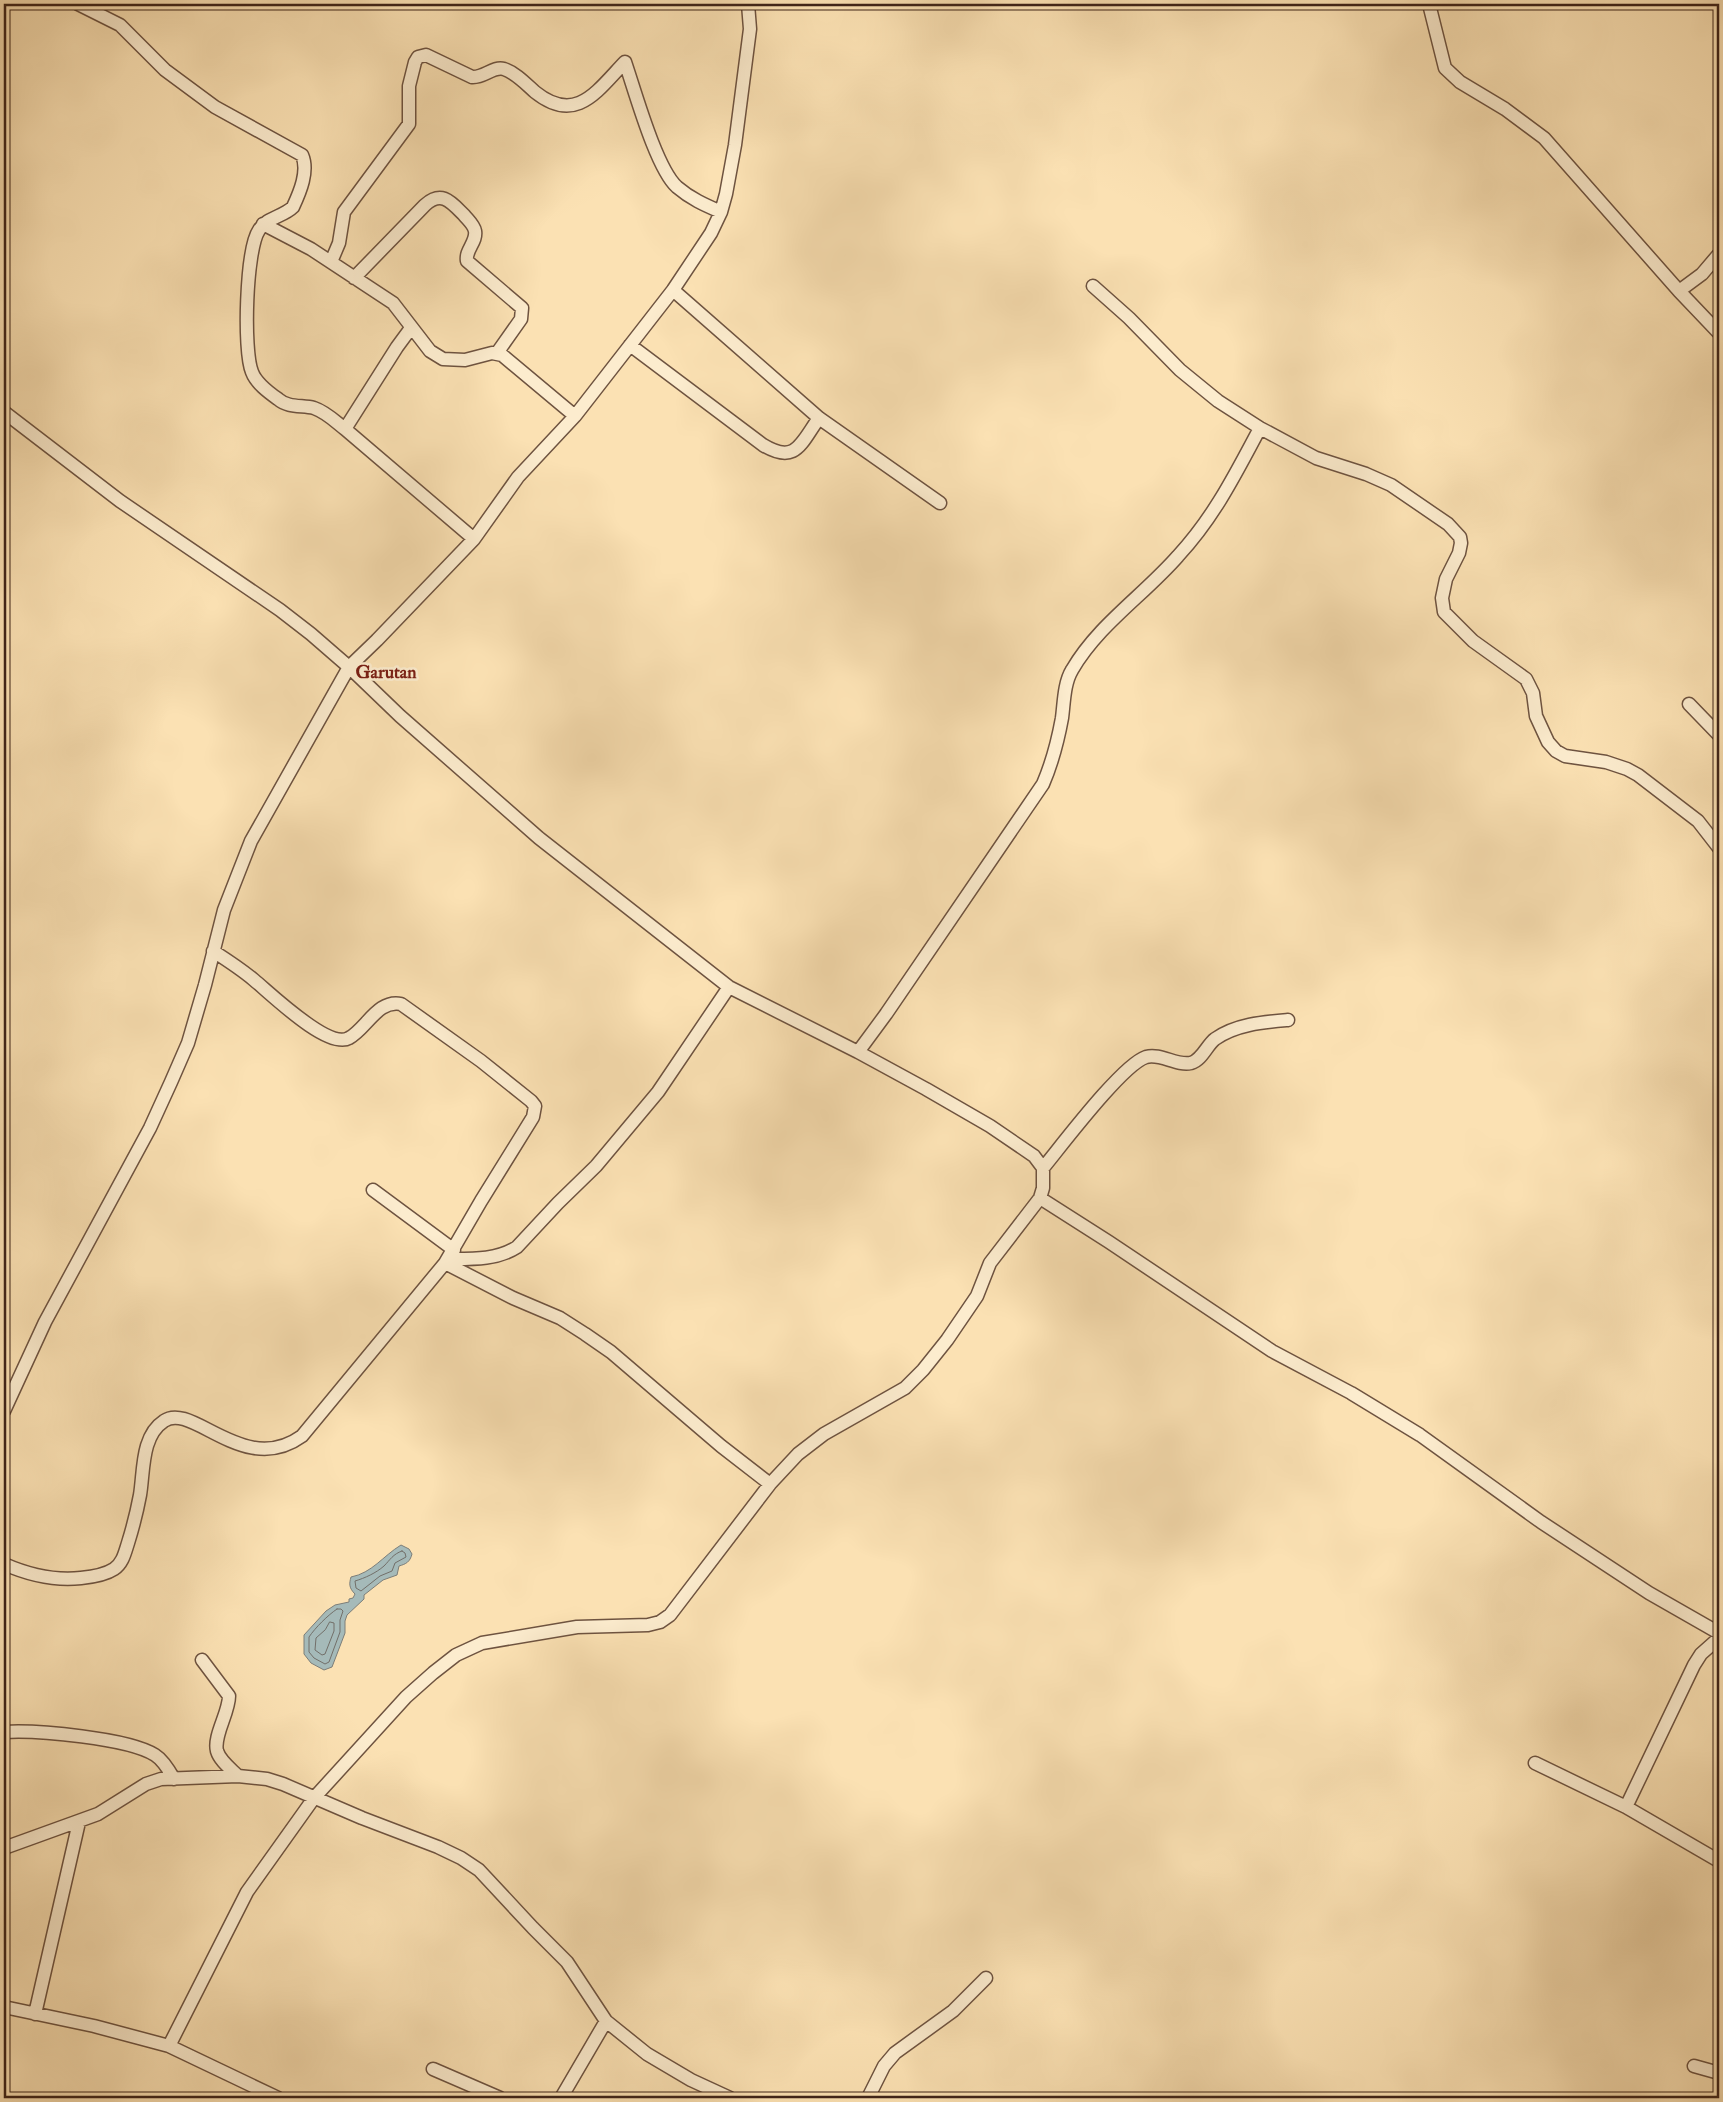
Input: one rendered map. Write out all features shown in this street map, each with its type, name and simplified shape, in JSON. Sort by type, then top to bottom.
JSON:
[{"type":"street","points":[[78,4],[120,25],[165,70],[215,107],[302,155],[305,162],[305,172],[293,207],[263,224],[257,232],[250,256],[248,354],[252,372],[258,381],[279,401],[324,413],[474,539]]},
{"type":"street","points":[[4,1410],[45,1322],[150,1128],[172,1082],[188,1043],[224,910],[251,841],[348,667],[377,640],[474,539],[518,477],[575,416],[673,290],[711,233],[721,212],[726,194],[735,145],[750,29],[748,4]]},
{"type":"street","points":[[1429,4],[1445,68],[1460,82],[1505,109],[1544,138],[1679,291],[1719,333]]},
{"type":"street","points":[[331,262],[339,243],[344,212],[406,131],[409,124],[409,86],[415,62],[418,58],[426,55],[472,77],[478,78],[493,70],[503,69],[519,78],[545,99],[568,107],[583,103],[596,93],[625,62],[661,163],[676,186],[694,201],[721,212]]},
{"type":"street","points":[[354,278],[425,205],[438,198],[445,199],[452,203],[474,228],[475,238],[466,256],[467,261],[522,308],[520,319],[497,353]]},
{"type":"street","points":[[263,224],[331,262],[393,302],[430,351],[443,359],[465,360],[497,353],[507,358],[575,416]]},
{"type":"street","points":[[1679,291],[1702,274],[1719,254]]},
{"type":"street","points":[[1094,286],[1129,318],[1180,370],[1218,401],[1260,428],[1316,458],[1366,474],[1392,485],[1448,524],[1460,537],[1461,543],[1459,553],[1446,579],[1442,598],[1444,612],[1473,641],[1526,679],[1532,694],[1536,716],[1548,742],[1556,751],[1565,756],[1612,763],[1638,775],[1698,821],[1719,848]]},
{"type":"street","points":[[673,290],[819,418],[940,503]]},
{"type":"street","points":[[345,429],[411,328]]},
{"type":"street","points":[[630,345],[763,445],[779,454],[787,454],[795,450],[819,418]]},
{"type":"street","points":[[4,412],[120,501],[280,610],[311,634],[400,716],[539,838],[729,987],[858,1052],[990,1126],[1034,1156],[1042,1168],[1043,1188],[1040,1198],[990,1263],[977,1296],[947,1340],[913,1381],[906,1388],[824,1434],[798,1454],[770,1484],[670,1615],[660,1622],[648,1625],[577,1627],[482,1643],[465,1651],[433,1672],[406,1697],[314,1798],[247,1892],[168,2046]]},
{"type":"street","points":[[858,1052],[902,991],[1043,784],[1051,766],[1062,720],[1068,680],[1074,666],[1107,625],[1148,589],[1179,556],[1210,517],[1260,428]]},
{"type":"street","points":[[1689,704],[1719,735]]},
{"type":"street","points":[[4,1564],[35,1575],[69,1579],[89,1577],[114,1569],[122,1560],[128,1541],[139,1498],[148,1444],[162,1422],[169,1418],[188,1419],[226,1440],[249,1448],[271,1448],[291,1444],[302,1436],[449,1257],[490,1186],[531,1122],[535,1111],[531,1101],[480,1061],[400,1004],[389,1004],[348,1039],[338,1040],[295,1015],[253,979],[213,951]]},
{"type":"street","points":[[449,1257],[473,1259],[494,1256],[509,1252],[517,1247],[596,1166],[631,1126],[658,1092],[729,987]]},
{"type":"street","points":[[1042,1168],[1123,1073],[1145,1058],[1156,1056],[1191,1063],[1197,1060],[1216,1038],[1234,1029],[1256,1023],[1288,1020]]},
{"type":"street","points":[[373,1190],[449,1257],[513,1298],[560,1318],[611,1352],[770,1484]]},
{"type":"street","points":[[1040,1198],[1272,1351],[1351,1393],[1420,1435],[1541,1522],[1649,1594],[1719,1633]]},
{"type":"street","points":[[1626,1807],[1694,1665],[1701,1654],[1719,1638]]},
{"type":"street","points":[[202,1660],[229,1696],[217,1743],[217,1751],[238,1776]]},
{"type":"street","points":[[4,1732],[22,1731],[82,1737],[144,1748],[157,1756],[174,1779]]},
{"type":"street","points":[[1535,1763],[1626,1807],[1719,1860]]},
{"type":"street","points":[[4,1848],[98,1814],[146,1784],[161,1780],[238,1776],[275,1781],[362,1818],[438,1847],[461,1858],[479,1870],[567,1962],[606,2022],[647,2054],[691,2080],[730,2098]]},
{"type":"street","points":[[35,2014],[79,1822]]},
{"type":"street","points":[[868,2098],[884,2066],[895,2053],[953,2011],[986,1978]]},
{"type":"street","points":[[4,2007],[128,2034],[168,2046],[278,2098]]},
{"type":"street","points":[[562,2098],[606,2022]]},
{"type":"street","points":[[1694,2066],[1719,2073]]},
{"type":"street","points":[[433,2069],[500,2098]]},
{"type":"water","points":[[401,1545],[409,1549],[412,1554],[409,1561],[399,1566],[397,1575],[383,1580],[364,1595],[364,1599],[347,1615],[345,1633],[332,1667],[324,1670],[311,1663],[304,1654],[304,1635],[326,1611],[335,1605],[349,1602],[349,1599],[353,1598],[355,1594],[350,1586],[351,1577],[365,1572]]},
{"type":"district","name":"Garutan","points":[[386,672]]}]
